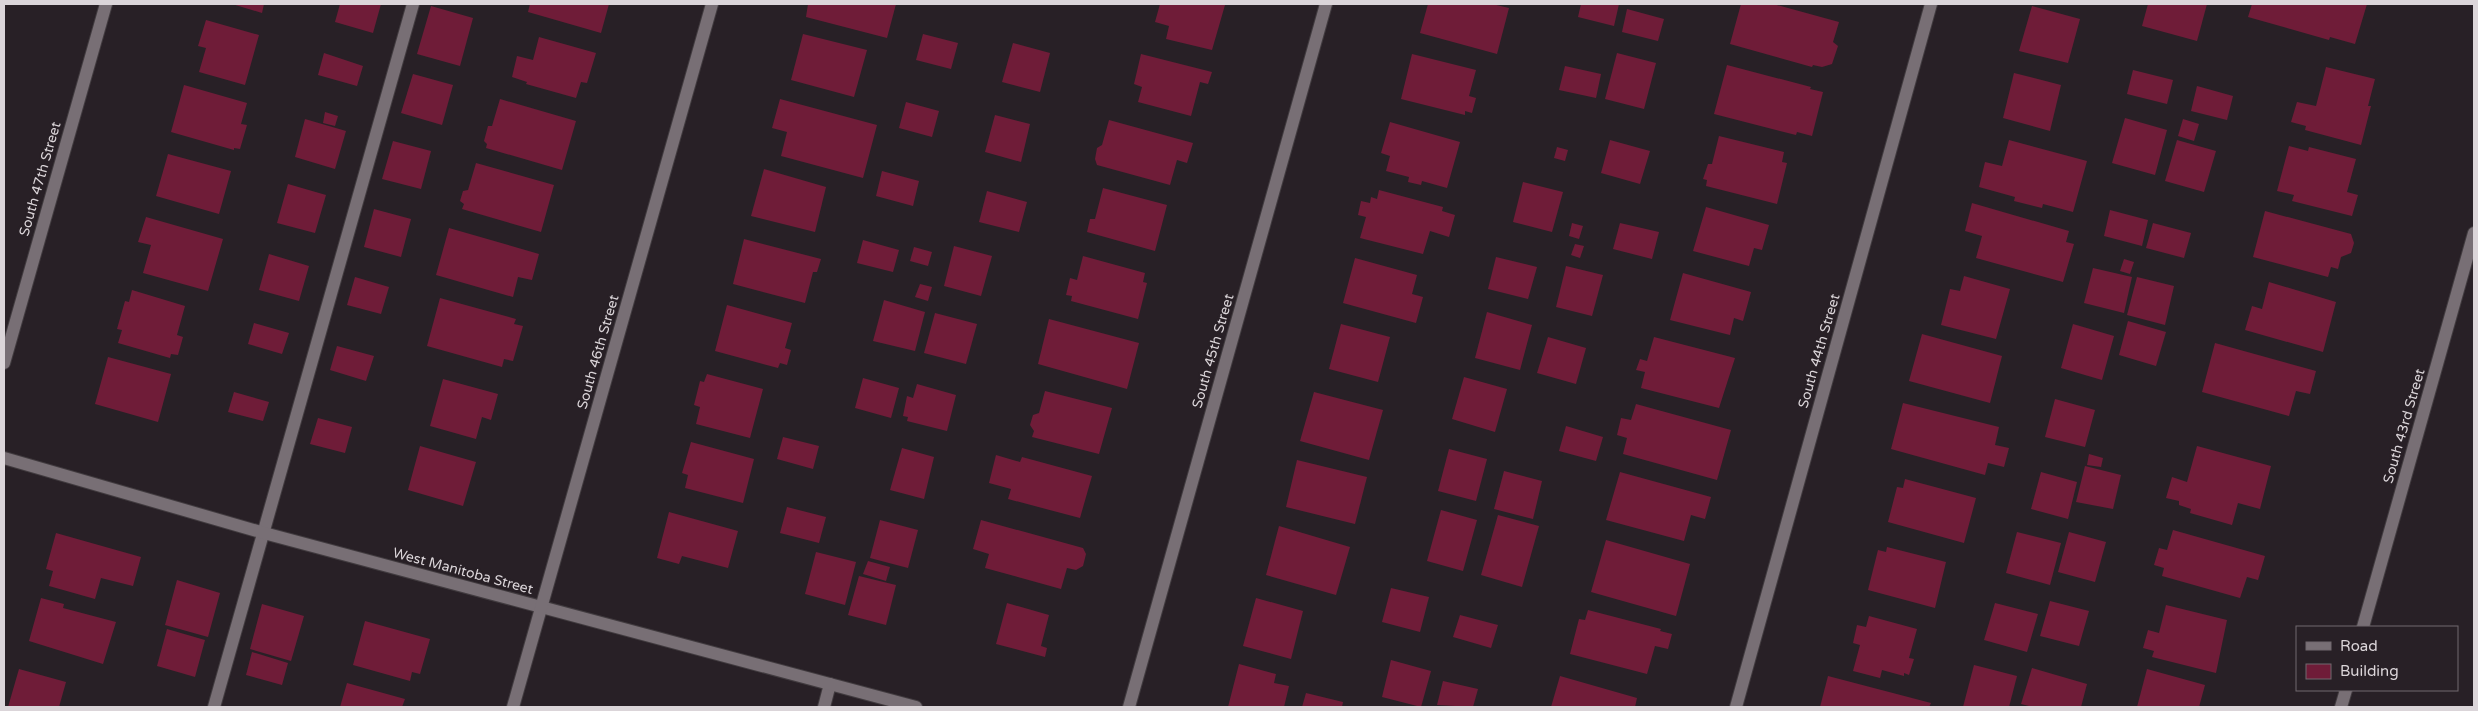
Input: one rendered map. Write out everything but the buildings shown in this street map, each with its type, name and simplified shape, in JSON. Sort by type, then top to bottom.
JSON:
[{"type":"street","name":"South 47th Street","points":[[4,363],[106,4]]},
{"type":"street","points":[[214,707],[414,4]]},
{"type":"street","name":"South 46th Street","points":[[513,707],[712,4]]},
{"type":"street","name":"South 45th Street","points":[[1129,707],[1326,4]]},
{"type":"street","name":"South 44th Street","points":[[1736,707],[1931,4]]},
{"type":"street","name":"South 43rd Street","points":[[2363,626],[2474,233]]},
{"type":"street","name":"West Manitoba Street","points":[[4,458],[264,533],[916,707]]},
{"type":"street","points":[[824,707],[830,684]]},
{"type":"street","points":[[2341,707],[2346,691]]}]
